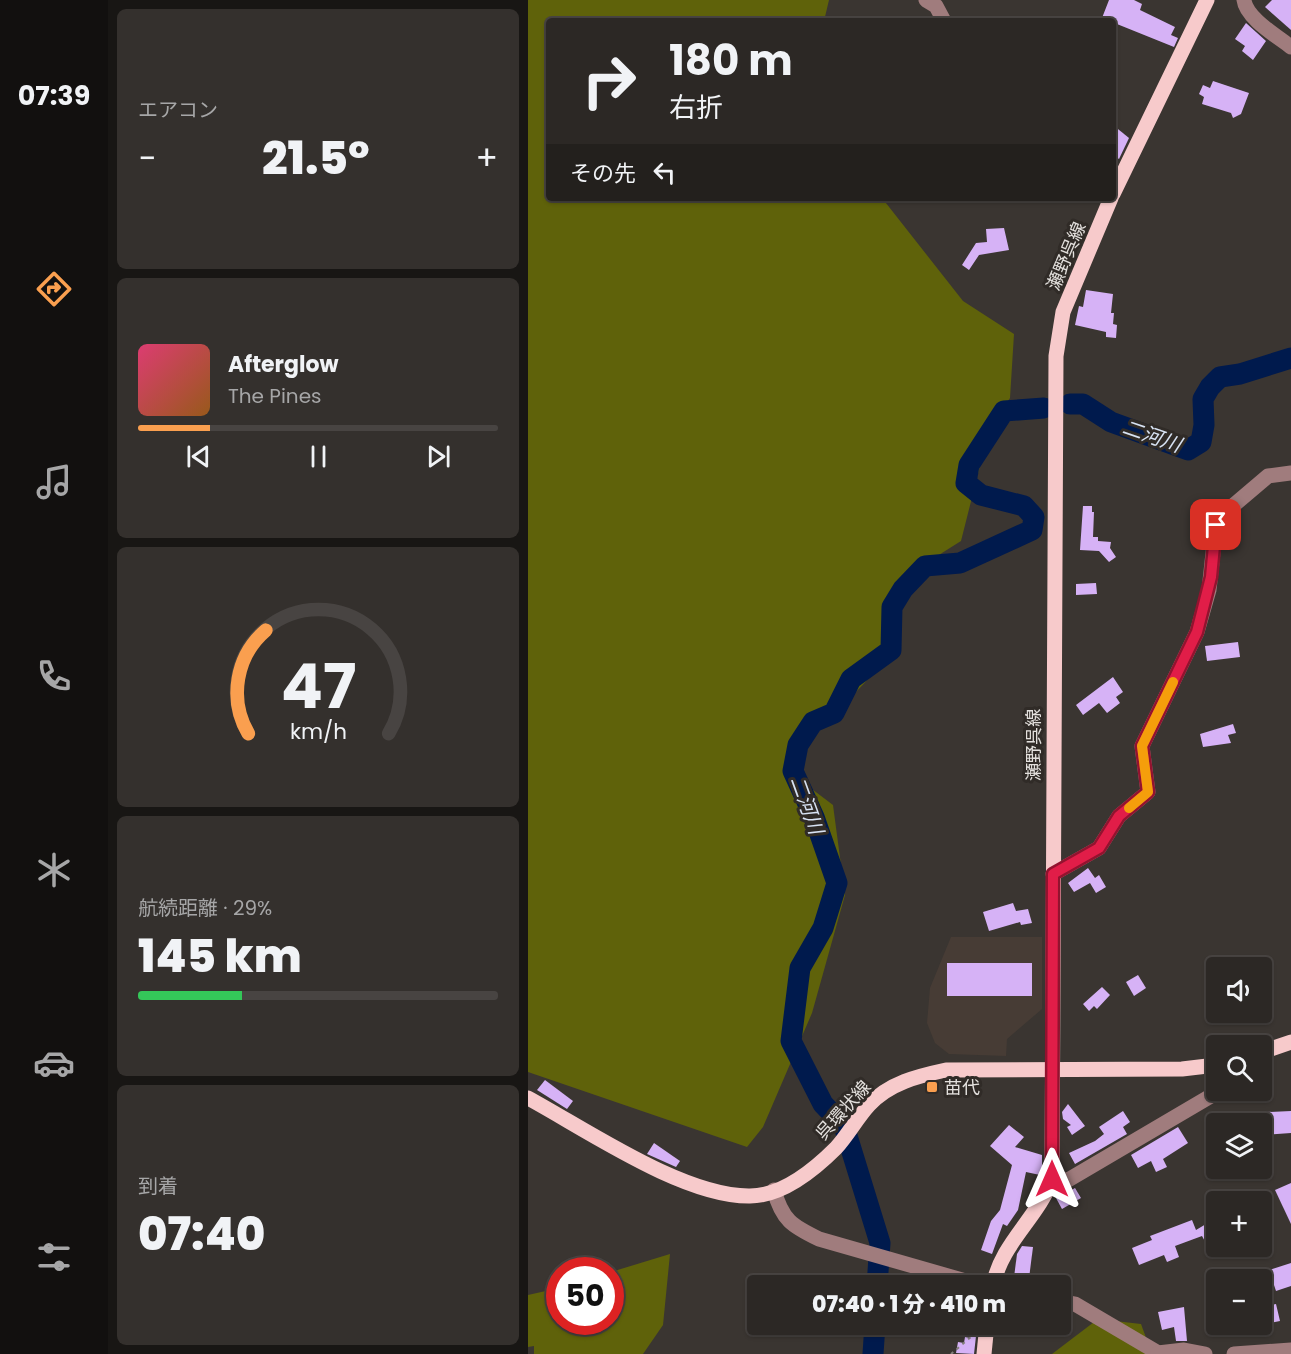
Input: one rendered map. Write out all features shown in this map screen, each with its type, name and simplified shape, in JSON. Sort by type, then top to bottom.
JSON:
[{"type":"main road","name":"瀬野呉線","points":[[1116,185],[1207,0]]},
{"type":"main road","name":"瀬野呉線","points":[[995,1275],[1008,1246],[1047,1193],[1052,1179],[1056,356],[1063,312],[1109,201]]},
{"type":"main road","points":[[1272,1049],[1291,1042]]},
{"type":"main road","name":"呉環状線","points":[[528,1098],[669,1176],[703,1189],[751,1196],[774,1190],[809,1172],[840,1143],[876,1099],[890,1088],[915,1077],[946,1070],[1182,1069],[1206,1066]]},
{"type":"main road","points":[[983,1335],[984,1354]]},
{"type":"street","points":[[926,0],[936,6],[942,18]]},
{"type":"street","points":[[1244,0],[1244,6],[1258,20],[1291,47]]},
{"type":"street","points":[[1053,874],[1099,848],[1119,816],[1148,792],[1142,746],[1197,632],[1212,573],[1216,525],[1237,502],[1268,476],[1291,473]]},
{"type":"street","points":[[1052,1179],[1068,1180],[1206,1099]]},
{"type":"street","points":[[774,1190],[779,1210],[797,1228],[819,1239],[945,1275]]},
{"type":"street","points":[[1071,1303],[1159,1354],[1184,1350],[1205,1354]]},
{"type":"street","points":[[1234,1354],[1291,1350]]},
{"type":"path","points":[[951,1354],[974,1335]]},
{"type":"shaded area","points":[[528,0],[829,0],[825,18],[546,18],[546,201],[884,201],[963,301],[1014,334],[1010,398],[989,430],[961,541],[907,575],[895,651],[833,716],[807,732],[796,777],[833,805],[845,895],[812,1013],[763,1127],[747,1147],[528,1072]]},
{"type":"shaded area","points":[[951,937],[1042,937],[1042,1009],[1007,1039],[1006,1056],[949,1054],[935,1043],[927,1023],[930,988]]},
{"type":"shaded area","points":[[670,1254],[663,1325],[643,1354],[534,1354],[534,1346],[528,1347],[528,1295],[546,1291],[546,1335],[624,1335],[624,1268]]},
{"type":"shaded area","points":[[1098,1319],[1141,1324],[1152,1354],[1052,1354]]},
{"type":"building","points":[[1109,0],[1134,0],[1142,4],[1140,10],[1175,27],[1171,35],[1178,38],[1174,47],[1116,24],[1116,18],[1102,18]]},
{"type":"building","points":[[1272,0],[1291,0],[1291,30],[1265,7]]},
{"type":"building","points":[[1246,23],[1266,41],[1253,60],[1242,51],[1245,46],[1235,39]]},
{"type":"building","points":[[1213,81],[1249,93],[1241,114],[1233,118],[1231,113],[1202,104],[1204,97],[1199,94],[1203,85],[1210,88]]},
{"type":"building","points":[[1116,127],[1129,138],[1119,159],[1116,157]]},
{"type":"building","points":[[1004,228],[1009,250],[979,255],[969,270],[962,265],[976,243],[987,242],[986,229]]},
{"type":"building","points":[[1086,290],[1113,294],[1111,313],[1114,313],[1113,324],[1117,325],[1116,338],[1106,337],[1106,332],[1075,325],[1079,306],[1083,307]]},
{"type":"building","points":[[1083,506],[1092,506],[1092,512],[1094,512],[1093,537],[1098,537],[1098,541],[1111,542],[1110,548],[1116,557],[1109,562],[1099,551],[1080,550]]},
{"type":"building","points":[[1096,583],[1097,594],[1076,595],[1076,584]]},
{"type":"building","points":[[1238,642],[1240,657],[1207,661],[1205,646]]},
{"type":"building","points":[[1113,677],[1123,692],[1116,697],[1120,703],[1107,713],[1099,703],[1083,715],[1076,705]]},
{"type":"building","points":[[1233,724],[1236,733],[1228,735],[1231,743],[1203,747],[1200,734]]},
{"type":"building","points":[[1088,868],[1095,878],[1099,875],[1106,887],[1096,893],[1090,883],[1074,892],[1068,883]]},
{"type":"building","points":[[1013,903],[1016,911],[1028,909],[1032,923],[1021,925],[1020,922],[989,931],[983,912]]},
{"type":"building","points":[[947,963],[1032,963],[1032,996],[947,996]]},
{"type":"building","points":[[1138,975],[1146,988],[1134,996],[1126,982]]},
{"type":"building","points":[[1102,987],[1110,995],[1097,1009],[1094,1006],[1089,1011],[1083,1004]]},
{"type":"building","points":[[1204,992],[1206,992],[1206,1009],[1204,1009]]},
{"type":"building","points":[[545,1080],[573,1101],[567,1109],[537,1090]]},
{"type":"building","points":[[1068,1104],[1085,1126],[1072,1135],[1067,1127],[1071,1125],[1063,1119],[1062,1112]]},
{"type":"building","points":[[1123,1111],[1130,1122],[1123,1127],[1127,1134],[1075,1164],[1069,1153],[1095,1141],[1104,1134],[1099,1127]]},
{"type":"building","points":[[1291,1111],[1291,1133],[1272,1134],[1272,1113],[1243,1113]]},
{"type":"building","points":[[1009,1125],[1024,1137],[1015,1147],[1042,1155],[1042,1167],[1040,1175],[1026,1172],[1018,1210],[1007,1226],[1003,1224],[992,1254],[981,1250],[991,1221],[1000,1210],[1012,1165],[990,1146]]},
{"type":"building","points":[[1178,1127],[1188,1143],[1163,1159],[1167,1167],[1156,1172],[1151,1161],[1138,1168],[1131,1155]]},
{"type":"building","points":[[654,1143],[680,1161],[676,1167],[647,1154]]},
{"type":"building","points":[[1291,1183],[1291,1224],[1275,1190]]},
{"type":"building","points":[[1075,1188],[1081,1198],[1062,1209],[1056,1198]]},
{"type":"building","points":[[1192,1220],[1196,1230],[1206,1224],[1206,1243],[1202,1236],[1175,1246],[1179,1257],[1167,1262],[1164,1255],[1139,1265],[1132,1248],[1152,1240],[1150,1236]]},
{"type":"building","points":[[1022,1246],[1033,1247],[1029,1275],[1014,1275],[1017,1254]]},
{"type":"building","points":[[1291,1263],[1291,1286],[1276,1291],[1272,1269]]},
{"type":"building","points":[[1276,1304],[1280,1321],[1272,1323],[1272,1305]]},
{"type":"building","points":[[1184,1307],[1187,1341],[1176,1341],[1174,1327],[1162,1330],[1158,1312]]},
{"type":"building","points":[[976,1336],[974,1354],[956,1353],[958,1342],[964,1343],[965,1337],[970,1338]]},
{"type":"waterway","name":"二河川","points":[[1070,404],[1083,404],[1111,422],[1188,450],[1201,442],[1204,425],[1203,399],[1220,377],[1240,374],[1291,358]]},
{"type":"waterway","name":"二河川","points":[[878,1275],[880,1243],[844,1126],[823,1104],[791,1041],[800,968],[823,928],[837,883],[814,817],[793,771],[798,745],[813,722],[834,713],[851,679],[891,650],[892,607],[903,589],[925,566],[960,563],[1032,530],[1034,517],[1024,506],[981,495],[966,483],[969,465],[1004,411],[1044,408]]},
{"type":"waterway","name":"二河川","points":[[873,1354],[874,1335]]},
{"type":"slow traffic","points":[[1129,808],[1148,792],[1142,746],[1173,682]]},
{"type":"place","name":"苗代","points":[[932,1087]]},
{"type":"route","points":[[1052,1179],[1053,874],[1099,848],[1119,816],[1148,792],[1142,746],[1197,632],[1209,590],[1216,525]]}]
